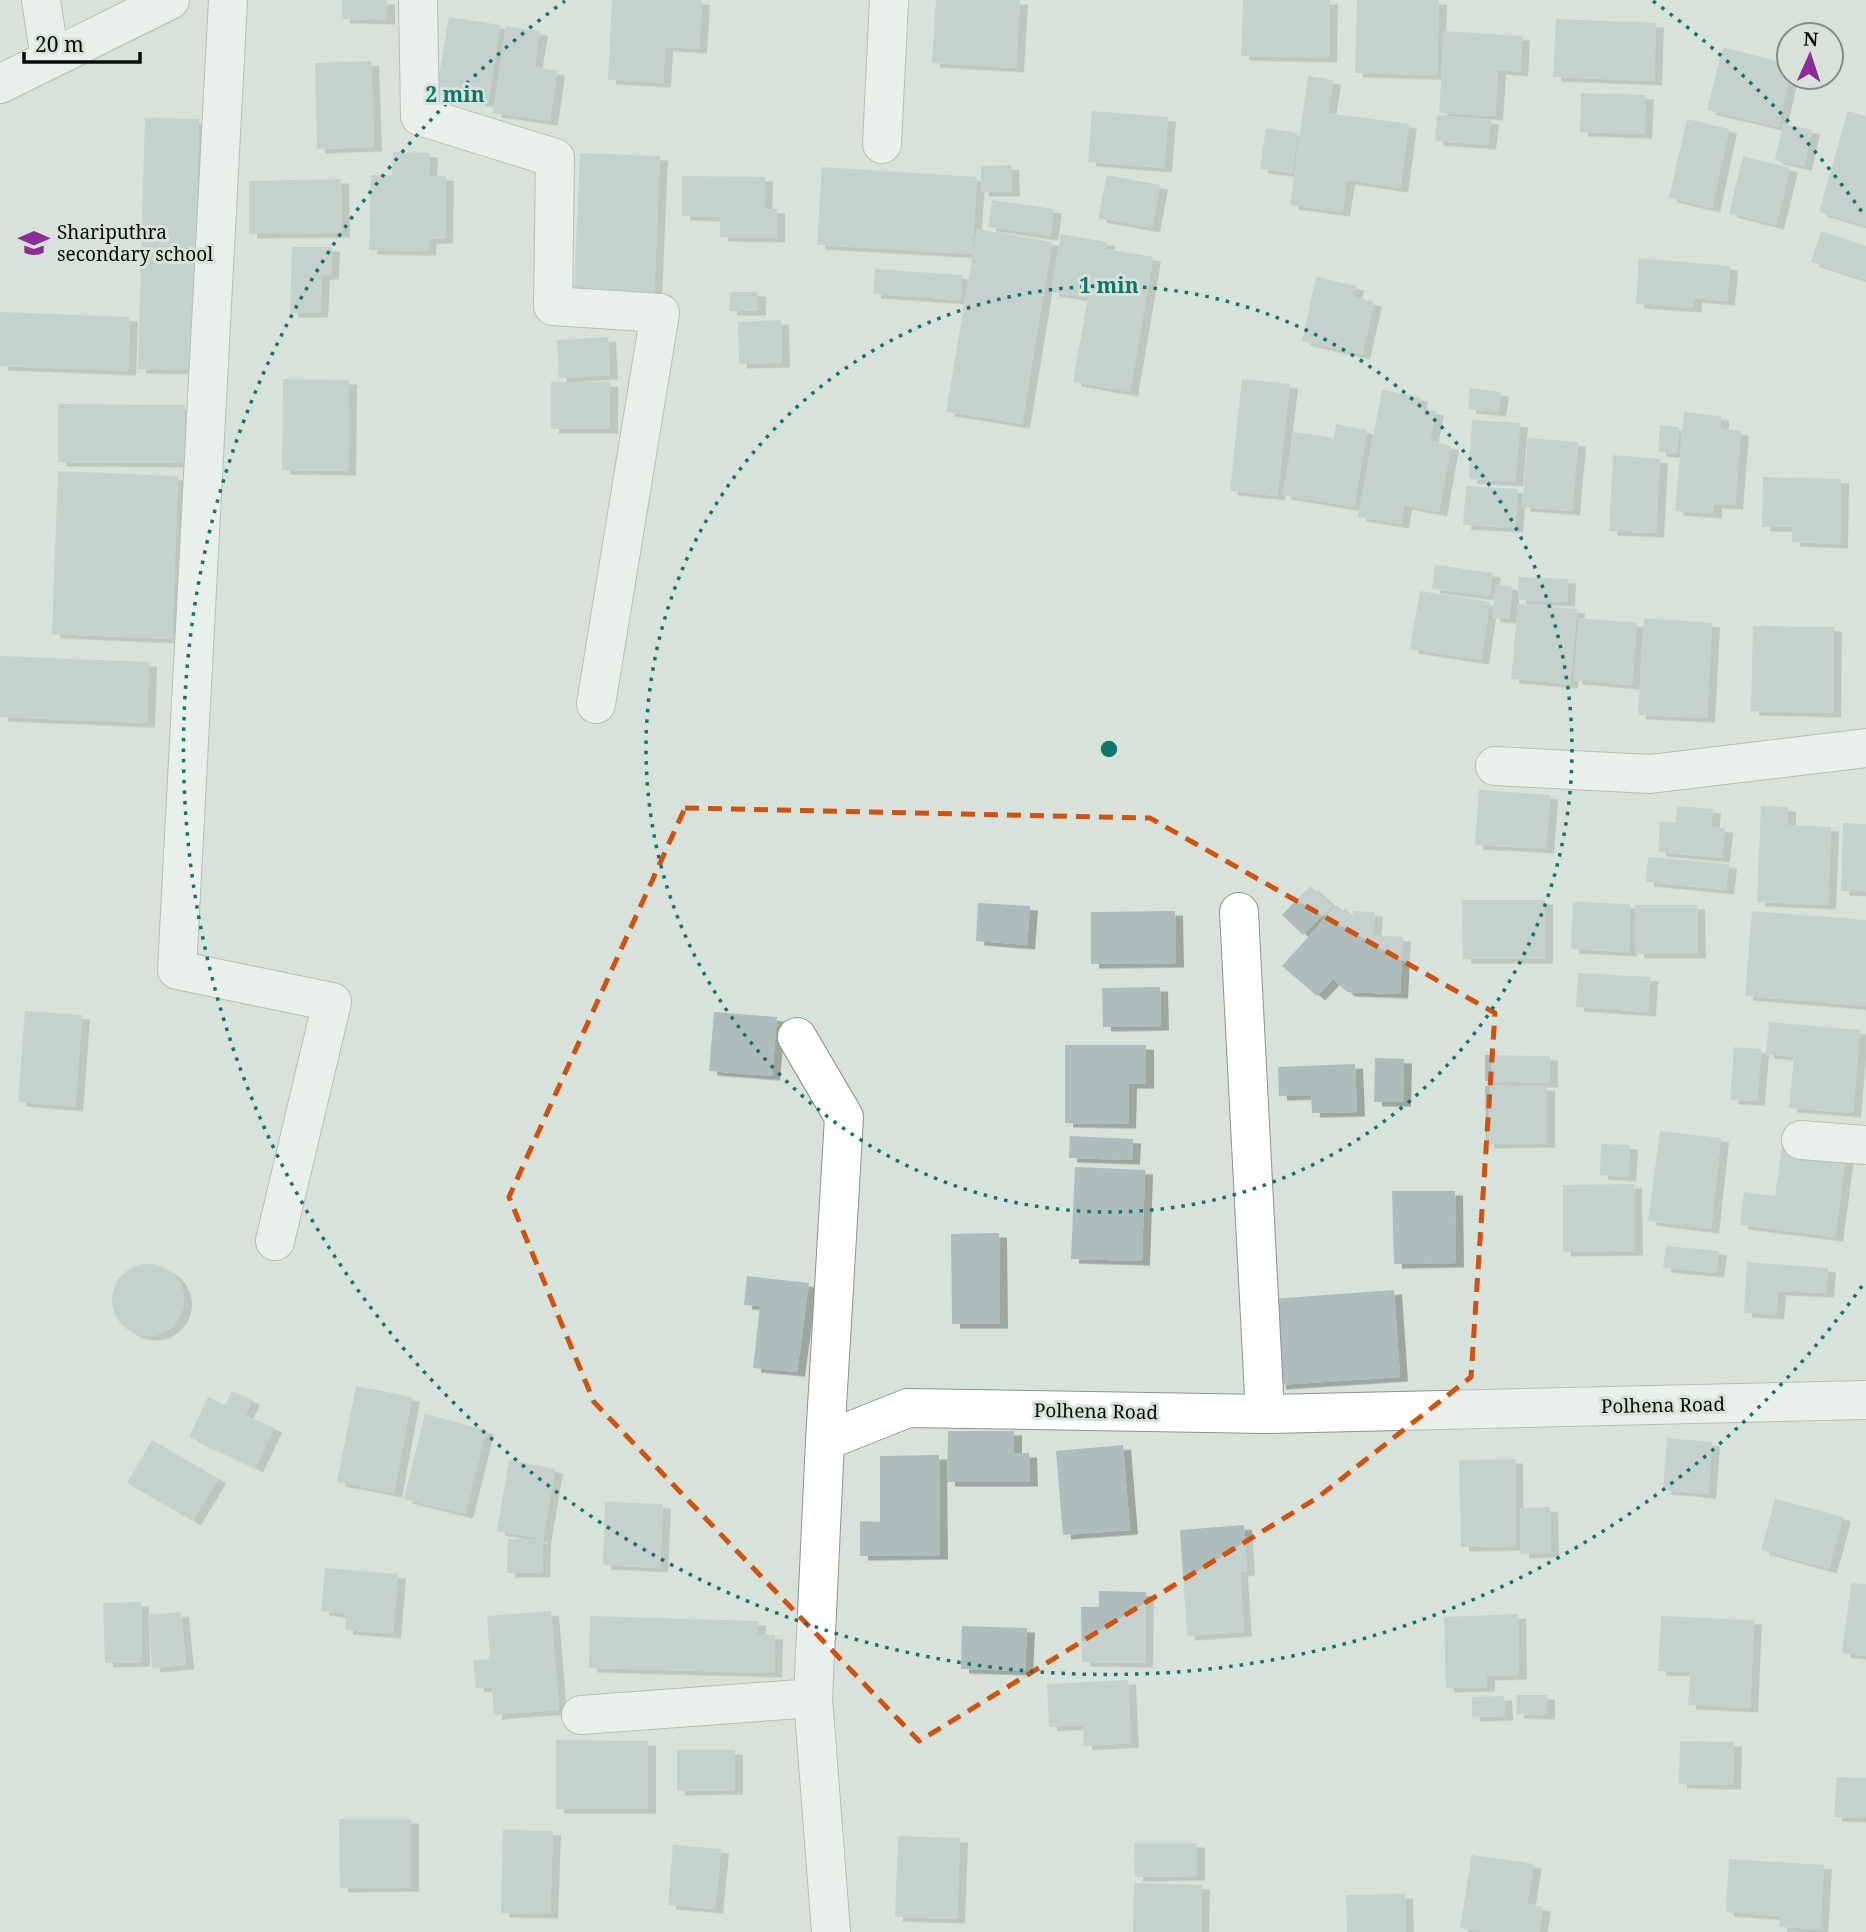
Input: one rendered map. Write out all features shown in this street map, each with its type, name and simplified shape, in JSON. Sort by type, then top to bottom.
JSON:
[{"type":"main road","points":[[41,0],[50,59]]},
{"type":"main road","points":[[0,84],[170,0]]},
{"type":"main road","points":[[228,0],[177,970],[332,1002],[275,1241]]},
{"type":"main road","points":[[418,0],[420,116],[555,158],[553,306],[660,313],[596,704]]},
{"type":"main road","points":[[882,144],[888,0]]},
{"type":"main road","points":[[1495,766],[1650,774],[1866,748]]},
{"type":"main road","points":[[1239,912],[1265,1414]]},
{"type":"main road","points":[[797,1037],[844,1117],[813,1698],[831,1932]]},
{"type":"main road","points":[[1801,1140],[1866,1145]]},
{"type":"main road","name":"Polhena Road","points":[[825,1441],[908,1408],[1265,1414],[1866,1400]]},
{"type":"main road","points":[[581,1715],[813,1698]]},
{"type":"highlighted area","points":[[685,808],[1150,818],[1495,1013],[1471,1377],[1317,1498],[919,1741],[594,1402],[509,1197]]},
{"type":"building","points":[[342,0],[387,0],[387,20],[342,19]]},
{"type":"building","points":[[612,0],[702,0],[699,49],[665,47],[663,83],[608,80]]},
{"type":"building","points":[[936,0],[1020,0],[1016,68],[932,63]]},
{"type":"building","points":[[1243,0],[1330,0],[1329,58],[1241,56]]},
{"type":"building","points":[[1357,0],[1439,0],[1437,75],[1355,73]]},
{"type":"building","points":[[449,17],[500,25],[488,103],[436,94]]},
{"type":"building","points":[[1556,19],[1656,23],[1654,81],[1553,77]]},
{"type":"building","points":[[506,26],[540,31],[534,67],[557,71],[550,121],[493,113]]},
{"type":"building","points":[[1444,31],[1522,36],[1520,72],[1498,70],[1495,116],[1439,113]]},
{"type":"building","points":[[1723,47],[1775,60],[1775,91],[1787,91],[1778,127],[1707,110]]},
{"type":"building","points":[[371,61],[374,147],[317,149],[315,63]]},
{"type":"building","points":[[1308,76],[1333,80],[1328,113],[1409,124],[1400,188],[1347,180],[1342,212],[1290,205]]},
{"type":"building","points":[[1581,93],[1646,95],[1644,134],[1580,132]]},
{"type":"building","points":[[1092,111],[1168,117],[1164,168],[1088,162]]},
{"type":"building","points":[[1848,111],[1866,116],[1866,226],[1819,212]]},
{"type":"building","points":[[1437,115],[1491,120],[1488,145],[1435,141]]},
{"type":"building","points":[[145,118],[199,119],[192,370],[138,369]]},
{"type":"building","points":[[1687,119],[1729,129],[1712,208],[1669,198]]},
{"type":"building","points":[[1783,124],[1812,130],[1804,166],[1775,160]]},
{"type":"building","points":[[1266,128],[1298,133],[1292,173],[1260,169]]},
{"type":"building","points":[[393,152],[430,153],[429,176],[446,176],[445,239],[429,239],[428,251],[369,250],[371,175],[392,175]]},
{"type":"building","points":[[580,153],[660,156],[654,294],[574,290]]},
{"type":"building","points":[[1743,156],[1790,168],[1776,225],[1729,213]]},
{"type":"building","points":[[1011,165],[1012,192],[981,192],[981,166]]},
{"type":"building","points":[[822,167],[977,177],[972,254],[817,245]]},
{"type":"building","points":[[1107,175],[1160,185],[1152,228],[1098,218]]},
{"type":"building","points":[[682,176],[765,177],[764,209],[777,209],[777,238],[720,237],[720,217],[682,216]]},
{"type":"building","points":[[341,179],[342,233],[249,234],[249,181]]},
{"type":"building","points":[[992,200],[1054,209],[1050,236],[988,227]]},
{"type":"building","points":[[977,229],[1052,242],[1022,424],[946,412]]},
{"type":"building","points":[[1821,231],[1866,246],[1866,280],[1811,262]]},
{"type":"building","points":[[1061,234],[1107,242],[1106,249],[1153,257],[1130,392],[1073,382],[1088,298],[1051,292]]},
{"type":"building","points":[[292,247],[332,247],[331,275],[322,275],[320,313],[290,313]]},
{"type":"building","points":[[1639,258],[1730,266],[1727,301],[1694,298],[1694,308],[1636,304]]},
{"type":"building","points":[[875,269],[962,275],[961,300],[873,294]]},
{"type":"building","points":[[1316,277],[1356,286],[1353,297],[1374,302],[1362,355],[1302,341]]},
{"type":"building","points":[[730,292],[758,292],[758,311],[729,311]]},
{"type":"building","points":[[0,312],[130,317],[128,371],[0,366]]},
{"type":"building","points":[[781,320],[782,363],[739,364],[738,322]]},
{"type":"building","points":[[608,337],[610,375],[559,378],[557,340]]},
{"type":"building","points":[[283,379],[349,380],[348,471],[282,470]]},
{"type":"building","points":[[1242,379],[1290,384],[1277,496],[1230,491]]},
{"type":"building","points":[[551,382],[610,382],[610,429],[551,429]]},
{"type":"building","points":[[1470,388],[1501,392],[1498,412],[1468,409]]},
{"type":"building","points":[[1382,390],[1420,397],[1418,408],[1436,411],[1430,441],[1451,446],[1439,512],[1404,505],[1401,524],[1358,517]]},
{"type":"building","points":[[58,404],[185,405],[185,463],[58,462]]},
{"type":"building","points":[[1684,412],[1721,416],[1721,429],[1741,431],[1735,505],[1714,504],[1714,514],[1675,511]]},
{"type":"building","points":[[1472,420],[1520,423],[1515,482],[1469,479]]},
{"type":"building","points":[[1336,424],[1367,430],[1354,507],[1283,495],[1294,432],[1334,438]]},
{"type":"building","points":[[1660,425],[1679,427],[1677,454],[1658,452]]},
{"type":"building","points":[[1528,438],[1578,442],[1572,511],[1522,507]]},
{"type":"building","points":[[1613,455],[1660,459],[1656,533],[1609,531]]},
{"type":"building","points":[[58,471],[178,476],[172,639],[52,634]]},
{"type":"building","points":[[1763,477],[1841,479],[1840,544],[1792,542],[1792,527],[1762,527]]},
{"type":"building","points":[[1466,486],[1518,489],[1515,528],[1463,525]]},
{"type":"building","points":[[1435,565],[1493,573],[1489,596],[1432,589]]},
{"type":"building","points":[[1519,577],[1568,579],[1567,602],[1518,600]]},
{"type":"building","points":[[1496,584],[1512,586],[1509,619],[1492,618]]},
{"type":"building","points":[[1420,591],[1490,602],[1481,660],[1410,649]]},
{"type":"building","points":[[1518,604],[1577,609],[1570,684],[1511,679]]},
{"type":"building","points":[[1579,618],[1637,623],[1632,685],[1574,680]]},
{"type":"building","points":[[1644,618],[1712,623],[1707,718],[1638,715]]},
{"type":"building","points":[[1753,626],[1834,627],[1833,713],[1751,711]]},
{"type":"building","points":[[0,656],[149,662],[147,723],[0,717]]},
{"type":"building","points":[[1479,790],[1550,795],[1546,849],[1475,845]]},
{"type":"building","points":[[1677,806],[1713,809],[1711,827],[1725,828],[1722,858],[1658,852],[1660,822],[1675,823]]},
{"type":"building","points":[[1761,806],[1788,807],[1788,825],[1831,827],[1828,905],[1757,902]]},
{"type":"building","points":[[1843,823],[1866,824],[1866,892],[1841,891]]},
{"type":"building","points":[[1648,857],[1729,864],[1726,890],[1646,882]]},
{"type":"building","points":[[1310,886],[1332,906],[1303,935],[1282,915]]},
{"type":"building","points":[[1462,900],[1545,900],[1545,959],[1463,959]]},
{"type":"building","points":[[1573,902],[1630,904],[1629,952],[1571,949]]},
{"type":"building","points":[[978,903],[1030,906],[1027,945],[976,941]]},
{"type":"building","points":[[1337,905],[1353,919],[1353,911],[1375,912],[1373,935],[1403,937],[1400,994],[1347,992],[1333,979],[1317,996],[1282,966]]},
{"type":"building","points":[[1635,905],[1697,905],[1698,954],[1636,954]]},
{"type":"building","points":[[1175,911],[1176,963],[1091,964],[1091,912]]},
{"type":"building","points":[[1752,911],[1866,920],[1866,1006],[1745,996]]},
{"type":"building","points":[[1578,973],[1650,977],[1648,1012],[1576,1007]]},
{"type":"building","points":[[1160,987],[1161,1026],[1103,1027],[1102,988]]},
{"type":"building","points":[[25,1011],[82,1015],[75,1107],[18,1102]]},
{"type":"building","points":[[714,1012],[777,1017],[772,1076],[709,1071]]},
{"type":"building","points":[[1769,1022],[1860,1030],[1853,1113],[1789,1108],[1794,1057],[1766,1054]]},
{"type":"building","points":[[1065,1045],[1146,1045],[1146,1084],[1129,1084],[1128,1124],[1065,1123]]},
{"type":"building","points":[[1734,1047],[1761,1049],[1757,1101],[1730,1100]]},
{"type":"building","points":[[1485,1055],[1550,1056],[1550,1083],[1485,1081]]},
{"type":"building","points":[[1375,1058],[1404,1059],[1403,1102],[1374,1102]]},
{"type":"building","points":[[1355,1064],[1357,1112],[1312,1113],[1311,1095],[1279,1096],[1278,1067]]},
{"type":"building","points":[[1485,1086],[1547,1086],[1547,1143],[1486,1144]]},
{"type":"building","points":[[1660,1131],[1721,1138],[1711,1229],[1648,1221]]},
{"type":"building","points":[[1070,1136],[1133,1139],[1132,1160],[1069,1158]]},
{"type":"building","points":[[1601,1144],[1630,1145],[1628,1177],[1600,1175]]},
{"type":"building","points":[[1782,1147],[1846,1156],[1835,1237],[1740,1225],[1744,1192],[1775,1196]]},
{"type":"building","points":[[1075,1167],[1145,1170],[1142,1261],[1071,1259]]},
{"type":"building","points":[[1634,1184],[1635,1251],[1563,1252],[1563,1185]]},
{"type":"building","points":[[1392,1191],[1455,1191],[1456,1263],[1394,1264]]},
{"type":"building","points":[[999,1233],[1000,1324],[952,1324],[951,1234]]},
{"type":"building","points":[[1666,1246],[1719,1251],[1716,1273],[1663,1268]]},
{"type":"building","points":[[1747,1262],[1828,1268],[1826,1293],[1778,1291],[1776,1315],[1744,1313]]},
{"type":"building","points":[[148,1264],[168,1270],[178,1280],[184,1300],[178,1320],[168,1330],[148,1336],[128,1330],[118,1320],[112,1300],[118,1280],[128,1270]]},
{"type":"building","points":[[747,1276],[809,1283],[797,1372],[753,1368],[760,1306],[744,1305]]},
{"type":"building","points":[[1394,1290],[1400,1377],[1278,1385],[1271,1299]]},
{"type":"building","points":[[356,1386],[412,1397],[394,1493],[337,1482]]},
{"type":"building","points":[[232,1391],[252,1400],[245,1415],[274,1428],[255,1468],[189,1437],[208,1397],[225,1405]]},
{"type":"building","points":[[425,1414],[486,1430],[465,1514],[404,1499]]},
{"type":"building","points":[[948,1431],[1014,1431],[1014,1453],[1029,1453],[1030,1482],[947,1482]]},
{"type":"building","points":[[1667,1438],[1712,1442],[1708,1494],[1663,1490]]},
{"type":"building","points":[[152,1440],[218,1479],[193,1521],[127,1483]]},
{"type":"building","points":[[1123,1445],[1130,1530],[1063,1535],[1056,1451]]},
{"type":"building","points":[[939,1455],[940,1555],[860,1556],[860,1521],[880,1522],[880,1456]]},
{"type":"building","points":[[1515,1459],[1516,1546],[1461,1547],[1459,1460]]},
{"type":"building","points":[[509,1460],[555,1469],[543,1539],[497,1531]]},
{"type":"building","points":[[1775,1499],[1843,1517],[1829,1569],[1761,1550]]},
{"type":"building","points":[[605,1502],[663,1504],[660,1568],[603,1565]]},
{"type":"building","points":[[1550,1507],[1551,1553],[1521,1554],[1520,1508]]},
{"type":"building","points":[[1244,1525],[1247,1571],[1240,1572],[1244,1632],[1187,1636],[1180,1530]]},
{"type":"building","points":[[508,1539],[543,1539],[542,1573],[507,1573]]},
{"type":"building","points":[[325,1568],[398,1574],[393,1634],[345,1630],[346,1614],[321,1611]]},
{"type":"building","points":[[1851,1583],[1866,1584],[1866,1656],[1842,1653]]},
{"type":"building","points":[[1099,1591],[1146,1592],[1145,1663],[1082,1662],[1081,1607],[1099,1607]]},
{"type":"building","points":[[141,1602],[142,1662],[105,1663],[103,1603]]},
{"type":"building","points":[[551,1611],[559,1710],[494,1715],[492,1687],[476,1688],[473,1660],[490,1659],[487,1616]]},
{"type":"building","points":[[181,1612],[186,1665],[152,1668],[148,1615]]},
{"type":"building","points":[[1518,1614],[1519,1675],[1487,1676],[1487,1687],[1446,1688],[1444,1617]]},
{"type":"building","points":[[590,1616],[758,1621],[757,1634],[775,1635],[774,1673],[589,1668]]},
{"type":"building","points":[[1661,1616],[1754,1620],[1750,1708],[1688,1705],[1690,1672],[1658,1671]]},
{"type":"building","points":[[962,1626],[1027,1628],[1025,1671],[961,1669]]},
{"type":"building","points":[[1128,1680],[1131,1743],[1084,1746],[1083,1725],[1049,1727],[1047,1684]]},
{"type":"building","points":[[1517,1695],[1547,1695],[1547,1715],[1516,1714]]},
{"type":"building","points":[[1504,1696],[1505,1716],[1472,1717],[1472,1697]]},
{"type":"building","points":[[556,1740],[648,1741],[648,1809],[556,1809]]},
{"type":"building","points":[[1680,1741],[1734,1742],[1733,1785],[1679,1784]]},
{"type":"building","points":[[677,1750],[735,1750],[735,1790],[677,1791]]},
{"type":"building","points":[[1837,1777],[1866,1778],[1866,1818],[1834,1817]]},
{"type":"building","points":[[339,1819],[411,1819],[411,1887],[340,1888]]},
{"type":"building","points":[[503,1830],[553,1831],[550,1914],[501,1913]]},
{"type":"building","points":[[898,1836],[960,1838],[957,1919],[895,1917]]},
{"type":"building","points":[[1134,1843],[1197,1843],[1197,1876],[1135,1877]]},
{"type":"building","points":[[673,1845],[721,1849],[715,1909],[668,1905]]},
{"type":"building","points":[[1472,1855],[1534,1864],[1527,1904],[1543,1907],[1539,1932],[1487,1932],[1460,1928]]},
{"type":"building","points":[[1729,1859],[1824,1865],[1820,1929],[1779,1927],[1781,1916],[1726,1912]]},
{"type":"building","points":[[1134,1883],[1202,1885],[1201,1932],[1133,1932]]},
{"type":"building","points":[[1405,1894],[1406,1932],[1347,1932],[1346,1895]]},
{"type":"place","name":"Shariputhra secondary school","points":[[34,243]]}]
